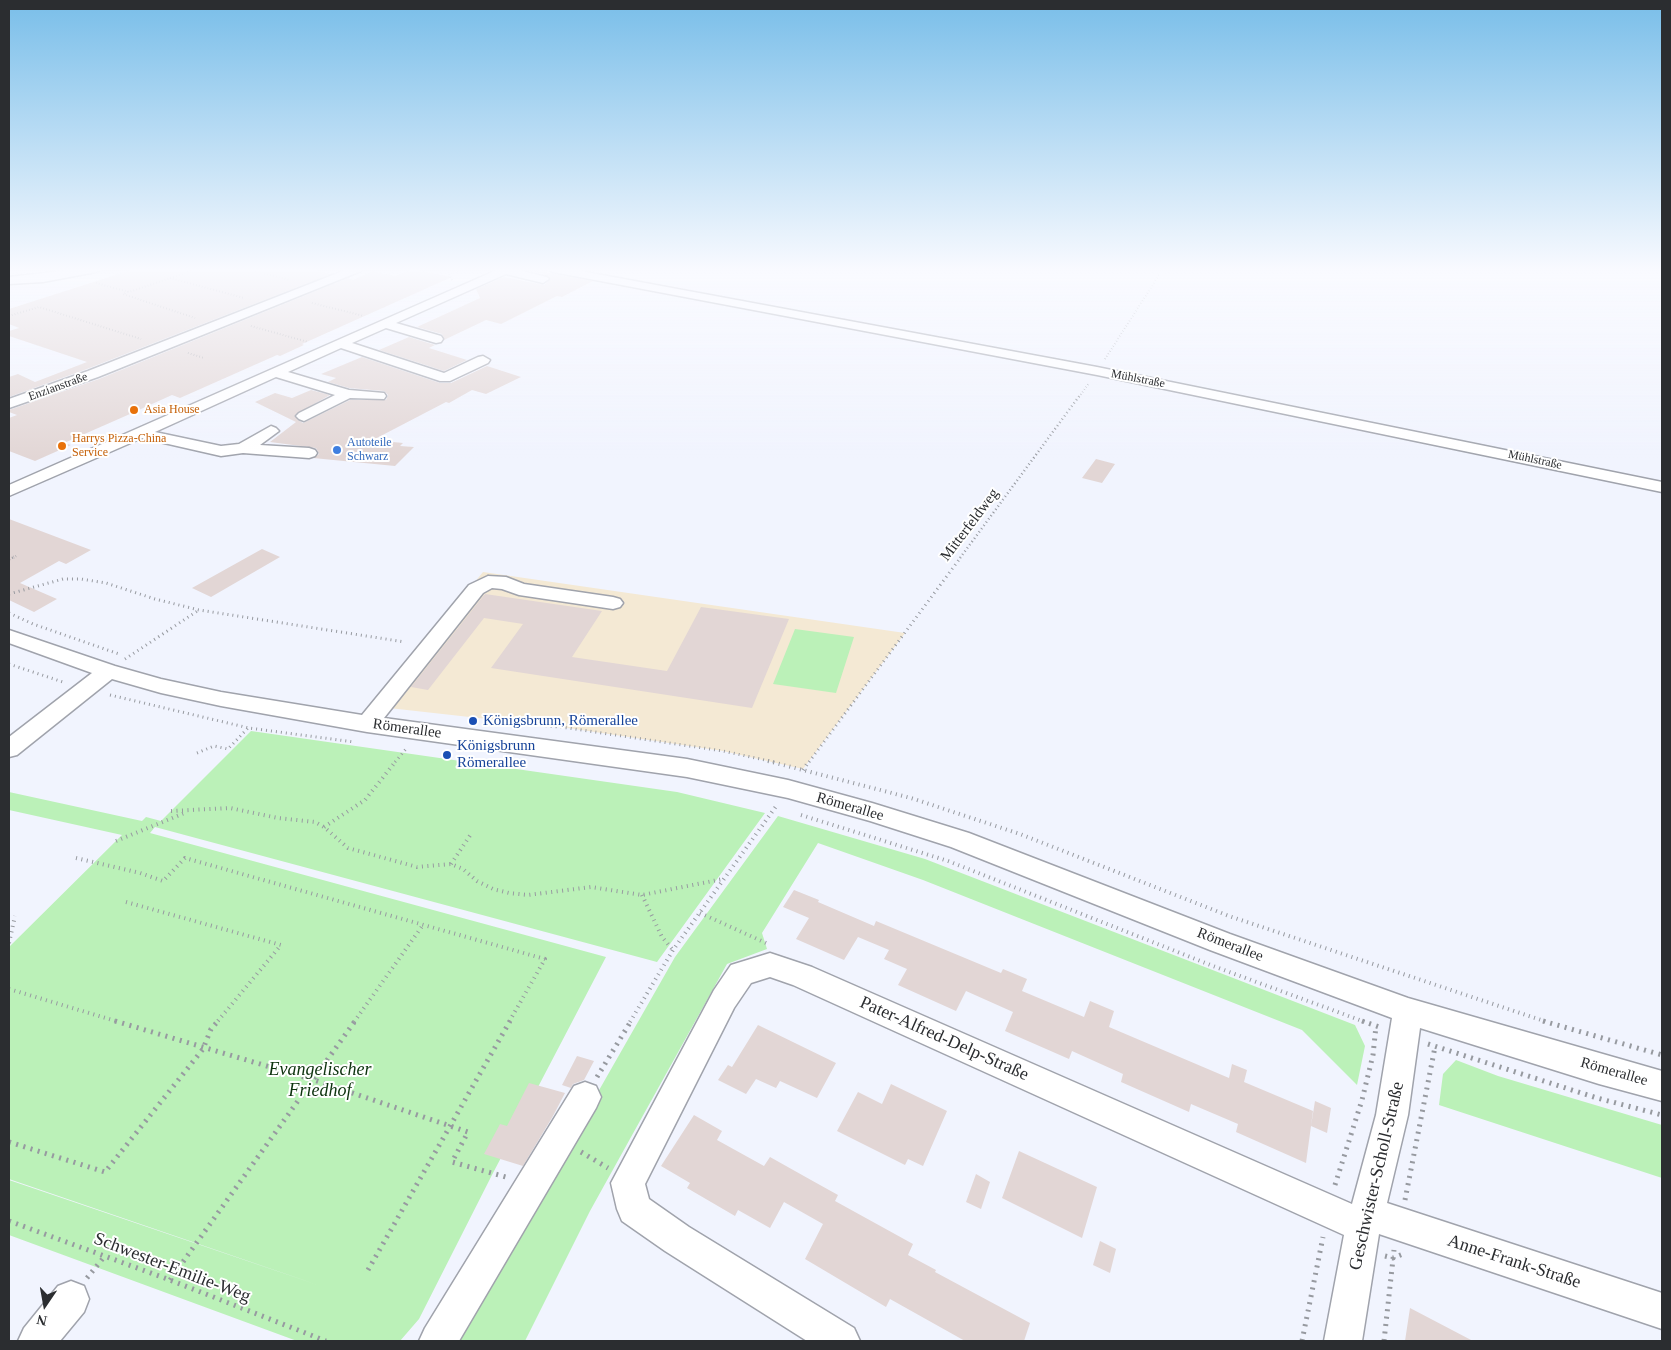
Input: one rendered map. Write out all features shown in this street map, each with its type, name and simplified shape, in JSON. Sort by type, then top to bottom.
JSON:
[{"type":"street","name":"Enzianstraße","points":[[11,401],[198,332]]},
{"type":"street","points":[[9,491],[331,351],[337,346],[368,332]]},
{"type":"street","points":[[412,332],[436,339]]},
{"type":"street","name":"Mühlstraße","points":[[880,332],[1097,370],[1662,487]]},
{"type":"street","points":[[337,346],[445,378],[483,360]]},
{"type":"street","points":[[278,373],[348,394],[380,396]]},
{"type":"street","points":[[304,416],[348,394]]},
{"type":"street","points":[[9,499],[146,430],[221,451],[243,448],[308,453]]},
{"type":"street","points":[[243,448],[271,431]]},
{"type":"street","points":[[362,733],[476,589],[488,582],[506,582],[519,590],[613,603]]},
{"type":"street","name":"Römerallee","points":[[9,636],[108,671],[161,686],[362,733],[687,768],[786,805],[872,812],[960,840],[1220,942],[1406,1030],[1599,1068],[1662,1086]]},
{"type":"street","points":[[9,750],[108,671]]},
{"type":"street","points":[[770,965],[741,974],[724,999],[628,1184],[634,1209],[677,1239],[841,1341]]},
{"type":"street","name":"Pater-Alfred-Delp-Straße","points":[[770,965],[802,976],[1329,1211],[1365,1219]]},
{"type":"street","name":"Geschwister-Scholl-Straße","points":[[1343,1341],[1365,1219],[1392,1114],[1406,1030]]},
{"type":"street","points":[[438,1341],[533,1186],[585,1096]]},
{"type":"street","name":"Anne-Frank-Straße","points":[[1365,1219],[1399,1225],[1662,1311]]},
{"type":"street","points":[[37,1341],[71,1299]]},
{"type":"path","points":[[118,332],[163,346]]},
{"type":"path","points":[[265,332],[312,343]]},
{"type":"path","name":"Mitterfeldweg","points":[[585,1096],[673,950],[724,878],[786,805],[1122,332]]},
{"type":"path","points":[[9,560],[16,556]]},
{"type":"path","points":[[9,594],[63,579],[81,578],[106,583],[155,599],[200,610],[405,642]]},
{"type":"path","points":[[108,671],[200,610]]},
{"type":"path","points":[[9,664],[85,689],[248,728],[362,733]]},
{"type":"path","points":[[197,753],[214,746],[228,749],[248,728]]},
{"type":"path","points":[[396,748],[414,750]]},
{"type":"path","points":[[324,827],[365,800],[406,749]]},
{"type":"path","points":[[767,805],[786,805],[948,861],[1213,966],[1406,1030],[1597,1098],[1662,1115]]},
{"type":"path","points":[[172,811],[230,808],[278,818],[315,822],[324,827],[348,848],[374,857],[417,867],[451,864],[463,869],[493,890],[509,893],[528,895],[591,887],[642,895],[724,878]]},
{"type":"path","points":[[116,841],[190,810]]},
{"type":"path","points":[[451,864],[471,834]]},
{"type":"path","points":[[76,858],[163,881],[185,858],[545,959],[368,1270]]},
{"type":"path","points":[[642,895],[662,937],[673,950]]},
{"type":"path","points":[[9,1142],[105,1172],[203,1049],[211,1029],[280,945],[126,902]]},
{"type":"path","points":[[700,913],[774,946],[770,965]]},
{"type":"path","points":[[9,943],[15,916]]},
{"type":"path","points":[[170,1280],[423,925]]},
{"type":"path","points":[[9,989],[203,1049],[314,1080],[468,1132],[452,1162],[533,1186]]},
{"type":"path","points":[[1302,1341],[1329,1211],[1342,1162],[1362,1100],[1373,1055],[1406,1030]]},
{"type":"path","points":[[1384,1341],[1393,1258],[1399,1225],[1406,1030]]},
{"type":"path","points":[[560,1139],[616,1173],[628,1184]]},
{"type":"path","name":"Schwester-Emilie-Weg","points":[[9,1222],[170,1280],[326,1341]]},
{"type":"shaded area","points":[[483,572],[905,633],[803,769],[723,751],[568,728],[380,707],[375,704]]},
{"type":"green space","points":[[795,629],[854,637],[836,693],[773,684]]},
{"type":"green space","name":"Evangelischer Friedhof","points":[[251,731],[677,792],[765,813],[657,962],[155,827],[150,833],[606,957],[419,1319],[400,1341],[297,1341],[9,1235],[9,1180],[321,1286],[9,1179],[9,947],[122,835],[9,810],[9,792],[142,821],[146,817],[161,821]]},
{"type":"green space","points":[[778,816],[925,859],[1355,1025],[1365,1046],[1357,1085],[1302,1030],[923,880],[818,843],[762,933],[767,949],[727,964],[590,1211],[525,1341],[456,1341],[675,957]]},
{"type":"green space","points":[[1456,1060],[1498,1076],[1662,1125],[1662,1178],[1439,1105],[1443,1074]]},
{"type":"building","points":[[9,332],[182,332],[9,397],[9,377],[18,374],[35,382],[87,362],[9,336]]},
{"type":"building","points":[[215,332],[329,332],[280,356],[277,355],[180,398],[172,395],[64,443],[71,445],[35,461],[9,451],[9,418],[17,415],[9,412],[9,410],[99,379]]},
{"type":"building","points":[[435,332],[461,332],[444,340],[442,334]]},
{"type":"building","points":[[409,337],[435,345],[429,348],[467,360],[444,371],[379,350]]},
{"type":"building","points":[[362,357],[440,383],[451,383],[487,366],[521,377],[486,394],[472,390],[373,440],[403,443],[400,446],[414,447],[395,466],[313,458],[319,454],[316,448],[270,442],[296,422],[255,402],[275,393],[292,398],[311,390],[330,395],[295,415],[303,423],[350,400],[386,400],[388,395],[384,391],[349,388],[328,382],[336,378],[321,374]]},
{"type":"building","points":[[1096,459],[1115,464],[1102,483],[1082,478]]},
{"type":"building","points":[[9,519],[91,550],[66,564],[59,561],[20,583],[57,599],[34,612],[9,600]]},
{"type":"building","points":[[262,549],[280,557],[211,597],[192,588]]},
{"type":"building","points":[[485,594],[602,611],[572,657],[667,671],[701,607],[789,619],[752,708],[491,668],[523,624],[484,618],[428,690],[411,687]]},
{"type":"building","points":[[794,890],[874,926],[876,921],[1001,973],[1003,969],[1027,979],[1022,991],[1084,1017],[1090,1001],[1114,1011],[1109,1027],[1229,1078],[1232,1064],[1247,1070],[1244,1082],[1313,1111],[1306,1163],[1236,1132],[1238,1124],[1191,1104],[1189,1112],[1121,1082],[1123,1074],[1072,1051],[1069,1059],[1005,1031],[1013,1012],[966,991],[956,1011],[898,985],[907,969],[884,959],[889,950],[858,937],[844,960],[796,939],[809,918],[783,907]]},
{"type":"building","points":[[758,1025],[836,1063],[817,1098],[780,1081],[776,1088],[756,1079],[746,1094],[718,1080],[728,1065],[732,1067]]},
{"type":"building","points":[[577,1056],[594,1061],[584,1080],[573,1084],[571,1088],[562,1085]]},
{"type":"building","points":[[529,1083],[565,1093],[523,1166],[484,1154],[500,1124],[507,1126]]},
{"type":"building","points":[[891,1084],[947,1111],[923,1166],[908,1159],[905,1165],[837,1131],[858,1092],[882,1104]]},
{"type":"building","points":[[1315,1101],[1331,1108],[1327,1133],[1311,1126]]},
{"type":"building","points":[[694,1115],[722,1131],[717,1140],[764,1166],[770,1157],[838,1195],[835,1201],[913,1244],[908,1255],[936,1270],[935,1272],[1030,1323],[1024,1341],[965,1341],[890,1299],[886,1307],[805,1259],[823,1224],[784,1202],[770,1228],[738,1210],[735,1216],[687,1188],[690,1183],[661,1166]]},
{"type":"building","points":[[1019,1151],[1097,1187],[1082,1238],[1002,1198]]},
{"type":"building","points":[[976,1174],[990,1182],[981,1209],[966,1202]]},
{"type":"building","points":[[1100,1241],[1116,1249],[1110,1273],[1093,1265]]},
{"type":"building","points":[[1410,1308],[1473,1341],[1405,1341]]},
{"type":"place","name":"Asia House","points":[[134,410]]},
{"type":"place","name":"Harrys Pizza-China Service","points":[[62,446]]},
{"type":"place","name":"Autoteile Schwarz","points":[[337,450]]},
{"type":"place","name":"Königsbrunn, Römerallee","points":[[473,721]]},
{"type":"place","name":"Königsbrunn Römerallee","points":[[447,755]]}]
